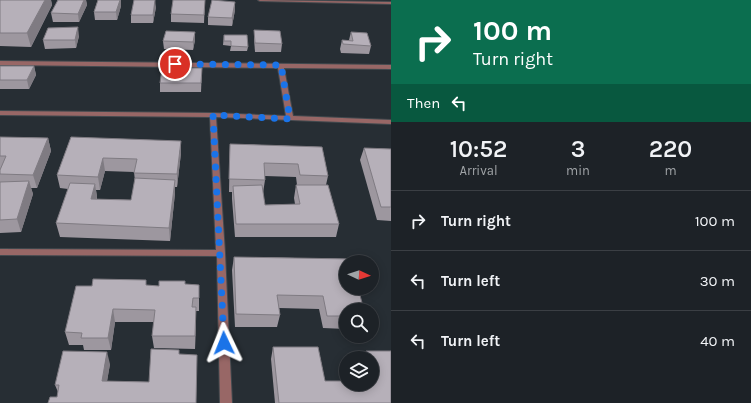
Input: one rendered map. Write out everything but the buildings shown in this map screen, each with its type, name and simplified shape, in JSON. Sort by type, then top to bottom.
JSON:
[{"type":"street","points":[[260,0],[391,3]]},
{"type":"street","points":[[0,62],[391,67]]},
{"type":"street","points":[[281,65],[290,119]]},
{"type":"street","points":[[0,113],[213,115],[391,122]]},
{"type":"street","points":[[213,115],[221,253],[226,403]]},
{"type":"street","points":[[0,252],[221,253]]},
{"type":"route","points":[[175,64],[281,65],[290,119],[213,115],[221,253],[224,343]]}]
